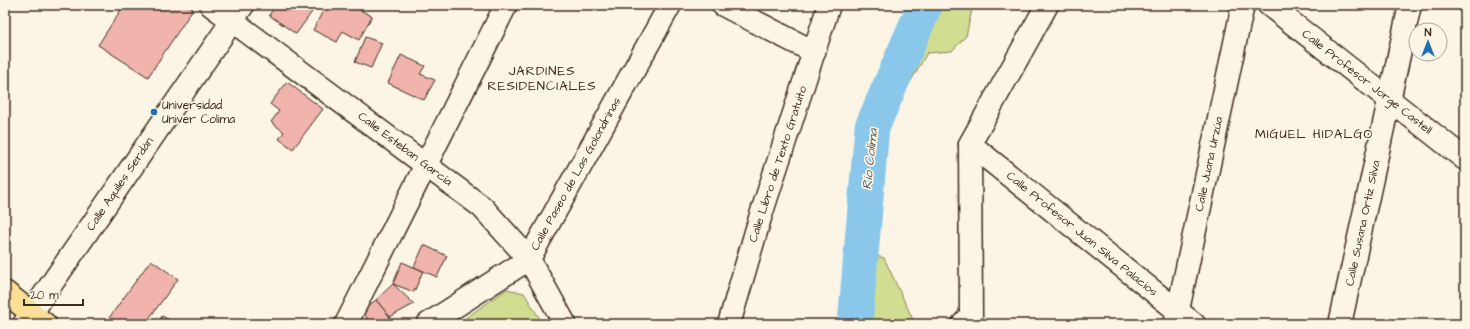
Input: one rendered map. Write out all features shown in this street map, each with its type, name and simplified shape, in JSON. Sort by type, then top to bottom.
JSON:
[{"type":"main road","points":[[5,292],[34,320]]},
{"type":"street","name":"Calle Esteban García","points":[[211,5],[237,13],[426,166],[482,207],[529,258],[565,324]]},
{"type":"street","points":[[346,324],[506,5]]},
{"type":"street","name":"Calle Paseo de Las Golondrinas","points":[[428,324],[529,258],[670,5]]},
{"type":"street","points":[[723,5],[814,52]]},
{"type":"street","name":"Calle Libro de Texto Gratuito","points":[[729,324],[760,218],[829,5]]},
{"type":"street","points":[[963,324],[971,316],[970,144],[1047,5]]},
{"type":"street","name":"Calle Juana Urzúa","points":[[1182,320],[1243,5]]},
{"type":"street","name":"Calle Profesor Jorge Castell","points":[[1269,5],[1465,159]]},
{"type":"street","name":"Calle Susana Ortiz Silva","points":[[1340,324],[1410,5]]},
{"type":"street","name":"Calle Aquiles Serdán","points":[[34,320],[237,13]]},
{"type":"street","name":"Calle Profesor Juan Silva Palacios","points":[[970,144],[1182,320]]},
{"type":"green space","points":[[907,5],[973,5],[966,36],[952,51],[927,53],[900,100],[873,100]]},
{"type":"green space","points":[[846,248],[884,258],[915,324],[839,324]]},
{"type":"green space","points":[[507,289],[524,293],[543,324],[457,324]]},
{"type":"building","points":[[124,5],[187,5],[193,9],[148,77],[98,45]]},
{"type":"building","points":[[276,5],[317,5],[296,34],[269,15]]},
{"type":"building","points":[[326,5],[350,5],[372,16],[359,40],[343,31],[337,42],[313,30]]},
{"type":"building","points":[[365,37],[382,43],[371,68],[355,62]]},
{"type":"building","points":[[401,55],[425,66],[420,74],[435,80],[424,100],[388,83]]},
{"type":"building","points":[[287,82],[323,109],[293,149],[279,139],[284,132],[271,122],[279,111],[270,104]]},
{"type":"building","points":[[424,245],[447,256],[437,277],[414,267]]},
{"type":"building","points":[[151,260],[178,279],[145,324],[117,324],[109,318]]},
{"type":"building","points":[[402,262],[423,271],[414,292],[393,284]]},
{"type":"building","points":[[393,284],[414,304],[390,317],[376,300]]},
{"type":"building","points":[[376,300],[390,317],[386,324],[371,324],[362,311]]},
{"type":"building","points":[[162,316],[177,324],[158,324]]},
{"type":"waterway","name":"Río Colima","points":[[855,324],[872,127],[925,5]]},
{"type":"place","name":"Universidad Univer Colima","points":[[154,112]]},
{"type":"district","name":"JARDINES RESIDENCIALES","points":[[542,78]]},
{"type":"district","name":"MIGUEL HIDALGO","points":[[1314,134]]}]
